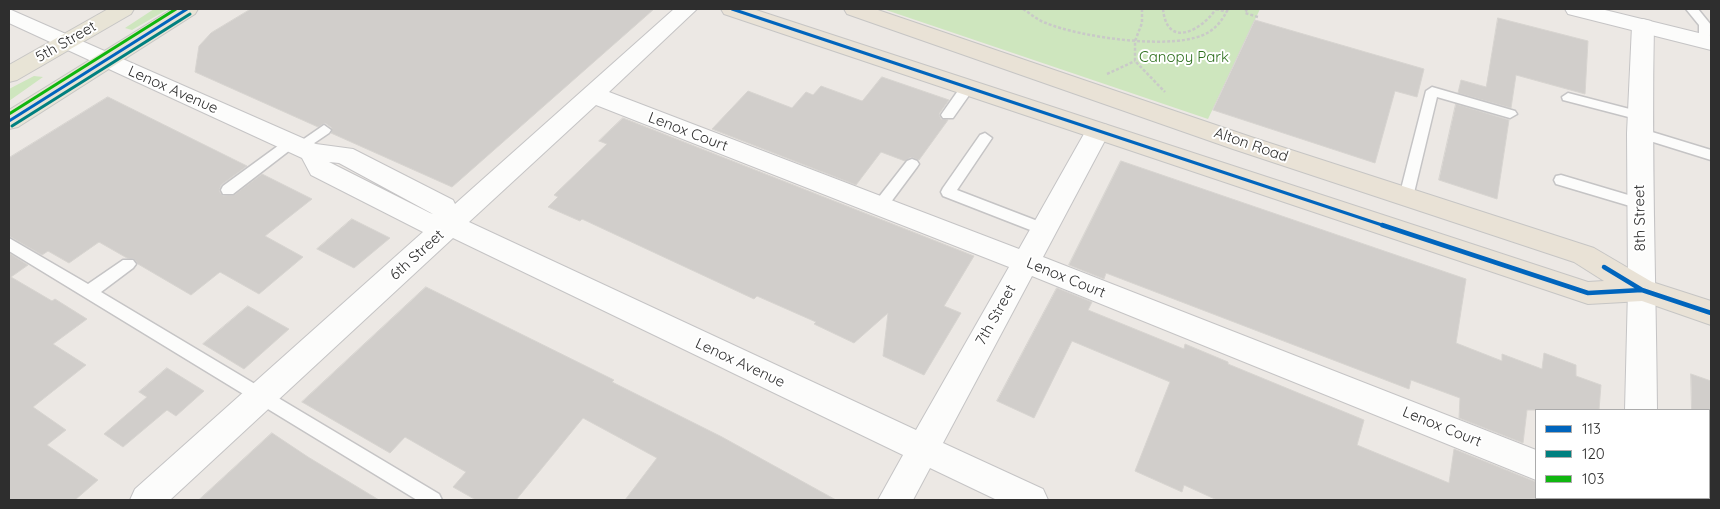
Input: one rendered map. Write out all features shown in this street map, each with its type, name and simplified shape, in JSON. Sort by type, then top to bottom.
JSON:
[{"type":"highway","name":"Alton Road","points":[[732,9],[1588,293],[1642,290]]},
{"type":"highway","points":[[784,9],[1255,167],[1591,285],[1642,290]]},
{"type":"highway","name":"Alton Road","points":[[855,9],[1406,197],[1584,255],[1642,290],[1711,313]]},
{"type":"main road","name":"5th Street","points":[[9,75],[123,9]]},
{"type":"main road","points":[[9,121],[187,9]]},
{"type":"street","name":"6th Street","points":[[147,500],[686,9]]},
{"type":"street","points":[[1576,9],[1708,42]]},
{"type":"street","name":"Lenox Avenue","points":[[9,14],[105,60],[301,147],[320,169],[426,223],[450,225],[1031,500]]},
{"type":"street","name":"8th Street","points":[[1641,409],[1640,125],[1643,26]]},
{"type":"street","name":"Lenox Court","points":[[593,95],[1025,262],[1535,464]]},
{"type":"street","name":"7th Street","points":[[895,500],[1098,131]]},
{"type":"lane","points":[[1692,9],[1705,25],[1708,42]]},
{"type":"lane","points":[[948,115],[967,88]]},
{"type":"lane","points":[[1406,197],[1432,91],[1510,114]]},
{"type":"lane","points":[[1568,97],[1711,155]]},
{"type":"lane","points":[[228,190],[301,147],[324,130]]},
{"type":"lane","points":[[985,138],[948,192],[1043,229]]},
{"type":"lane","points":[[880,206],[912,164]]},
{"type":"lane","points":[[1561,180],[1640,204]]},
{"type":"lane","points":[[9,244],[434,500]]},
{"type":"lane","points":[[89,292],[128,264]]},
{"type":"path","points":[[1024,9],[1039,20],[1079,32],[1134,41],[1167,43],[1205,34],[1216,26],[1228,10]]},
{"type":"path","points":[[1142,9],[1142,23],[1134,41],[1135,61],[1164,92]]},
{"type":"path","points":[[1163,9],[1162,19],[1168,28],[1177,32],[1190,32],[1200,28],[1216,9],[1228,10]]},
{"type":"path","points":[[1247,9],[1245,13],[1258,17]]},
{"type":"path","points":[[1107,74],[1135,61]]},
{"type":"green space","points":[[154,9],[168,9],[132,30],[125,28]]},
{"type":"green space","name":"Canopy Park","points":[[883,9],[1260,9],[1208,119]]},
{"type":"green space","points":[[34,76],[43,77],[9,101],[9,89]]},
{"type":"building","points":[[251,9],[654,9],[452,187],[331,133],[332,128],[325,123],[318,127],[195,72],[199,46],[211,33]]},
{"type":"building","points":[[1498,18],[1588,41],[1585,94],[1516,75],[1511,108],[1458,93],[1461,80],[1486,87]]},
{"type":"building","points":[[1255,20],[1424,69],[1417,97],[1395,91],[1375,163],[1213,110]]},
{"type":"building","points":[[882,77],[949,100],[939,114],[941,119],[948,120],[919,160],[911,157],[905,161],[881,152],[856,185],[712,129],[748,91],[792,108],[806,92],[813,95],[821,86],[862,101]]},
{"type":"building","points":[[108,97],[247,166],[221,185],[219,191],[223,196],[234,195],[262,174],[312,199],[265,236],[303,257],[259,294],[220,272],[191,295],[138,264],[134,259],[127,258],[99,242],[69,263],[48,251],[42,255],[9,236],[9,158]]},
{"type":"building","points":[[1456,104],[1509,120],[1497,199],[1439,180]]},
{"type":"building","points":[[623,118],[974,256],[944,306],[961,313],[924,375],[883,356],[888,313],[854,343],[814,324],[816,322],[757,296],[754,299],[582,219],[580,221],[548,207],[558,197],[554,195],[607,144],[599,141]]},
{"type":"building","points":[[1121,161],[1466,279],[1456,343],[1502,361],[1502,354],[1542,369],[1544,353],[1576,365],[1576,376],[1601,385],[1599,409],[1527,410],[1523,443],[1459,418],[1460,398],[1411,380],[1409,389],[1106,273],[1104,279],[1069,265]]},
{"type":"building","points":[[352,219],[390,238],[354,268],[317,249]]},
{"type":"building","points":[[9,253],[28,265],[11,277],[52,301],[55,299],[87,319],[53,344],[86,365],[33,407],[66,430],[47,445],[98,480],[75,500],[9,500]]},
{"type":"building","points":[[426,287],[614,380],[612,382],[722,437],[836,500],[625,500],[657,458],[583,418],[516,500],[476,500],[453,487],[466,472],[405,437],[390,453],[302,402]]},
{"type":"building","points":[[1057,288],[1092,302],[1088,310],[1184,349],[1185,344],[1228,362],[1228,364],[1364,420],[1357,445],[1449,483],[1454,449],[1535,482],[1536,500],[1217,500],[1184,485],[1182,492],[1135,471],[1170,382],[1072,341],[1034,418],[997,401]]},
{"type":"building","points":[[248,306],[289,329],[244,369],[203,344]]},
{"type":"building","points":[[167,368],[204,391],[176,416],[167,410],[123,447],[104,434],[147,397],[139,392]]},
{"type":"building","points":[[1691,374],[1711,381],[1711,448],[1710,409],[1692,409]]},
{"type":"building","points":[[272,433],[308,457],[379,500],[199,500]]},
{"type":"transit line","name":"103","points":[[9,114],[176,9]]},
{"type":"transit line","name":"113","points":[[9,121],[187,9]]},
{"type":"transit line","name":"113","points":[[732,9],[1588,293],[1642,290]]},
{"type":"transit line","name":"120","points":[[12,126],[190,14]]},
{"type":"transit line","name":"113","points":[[1604,267],[1642,290],[1711,313]]}]
